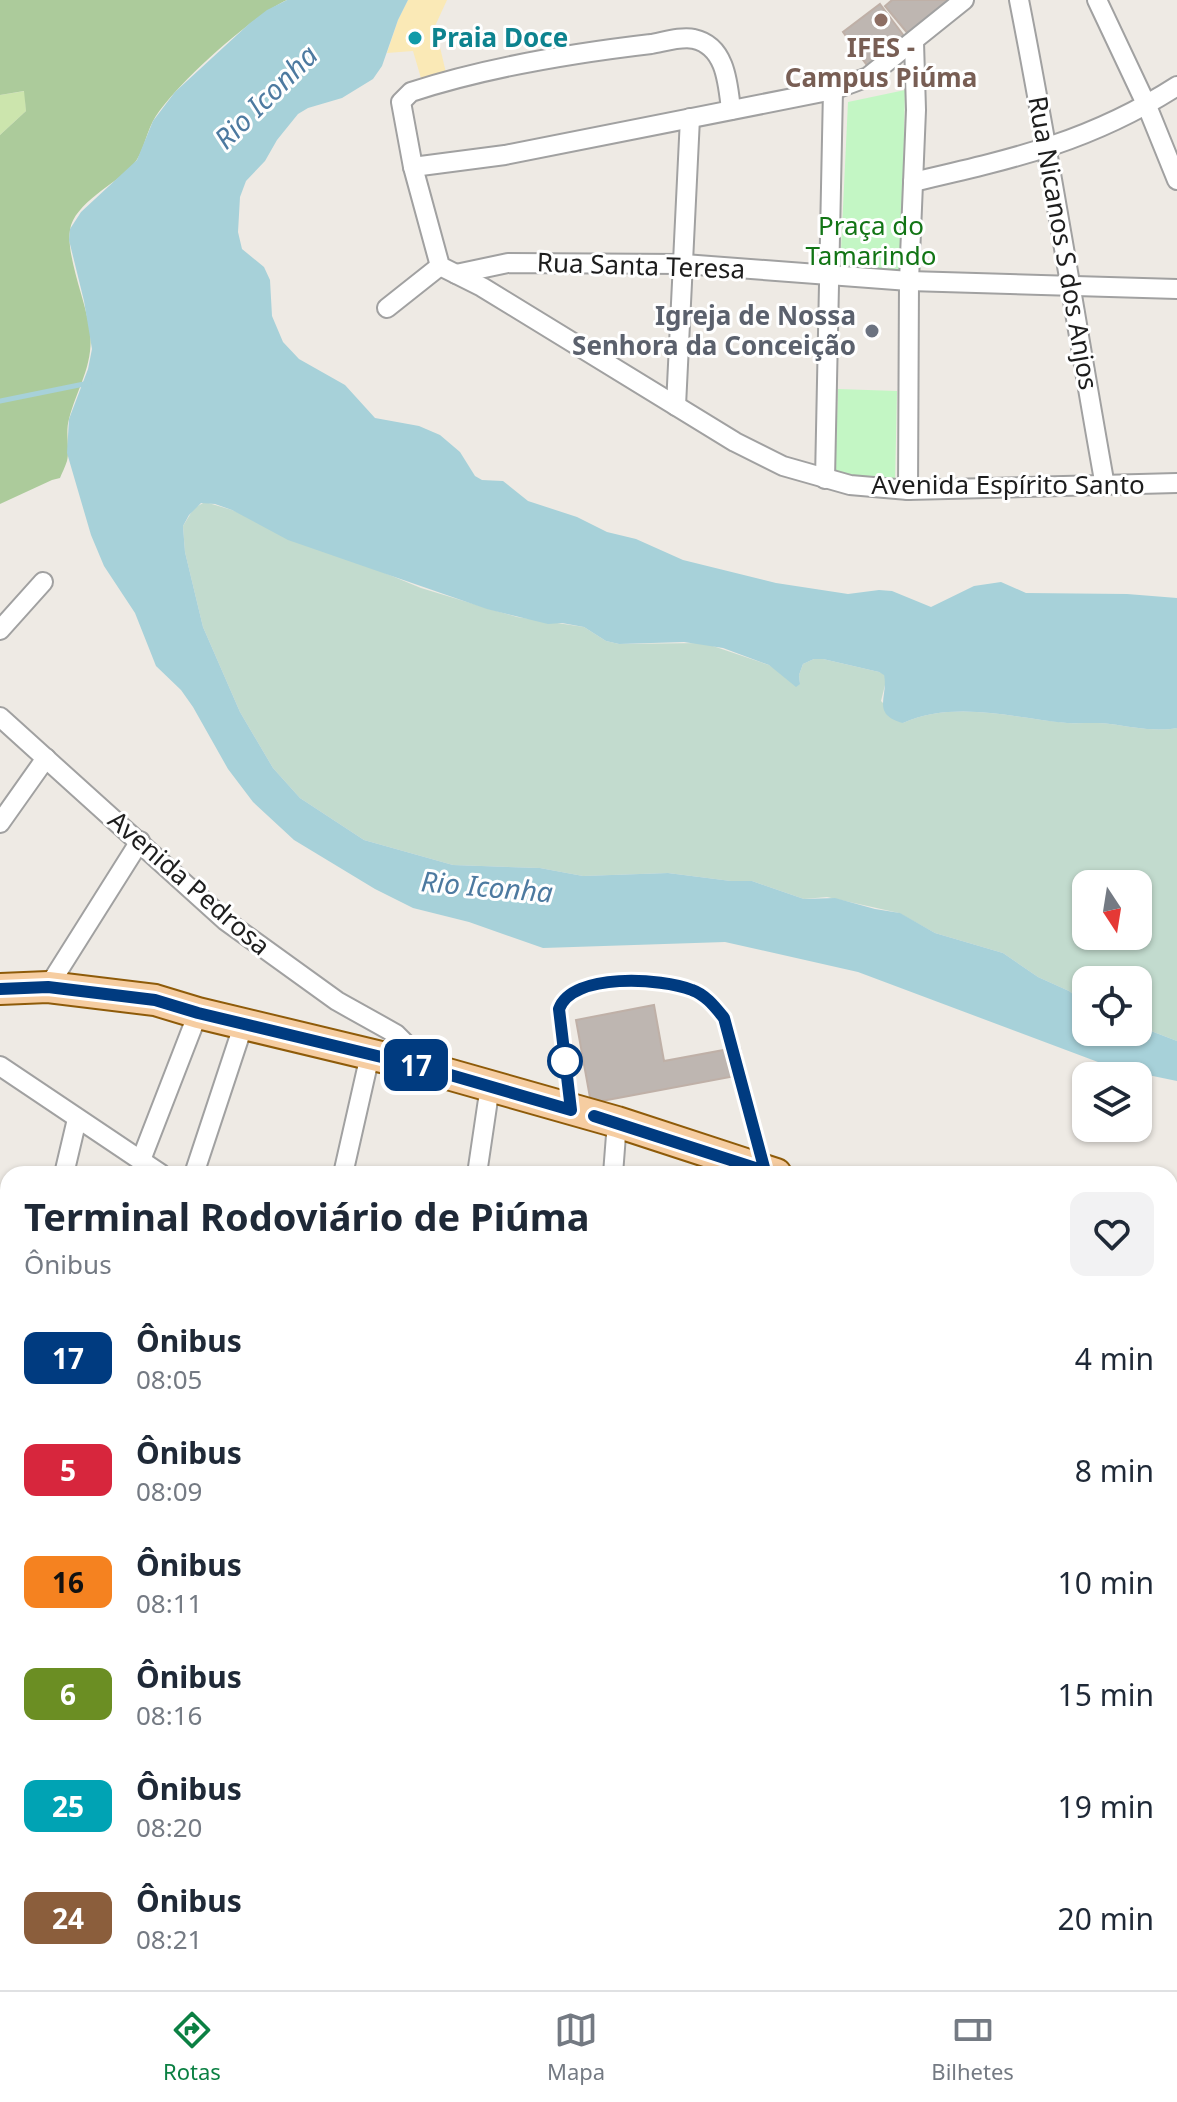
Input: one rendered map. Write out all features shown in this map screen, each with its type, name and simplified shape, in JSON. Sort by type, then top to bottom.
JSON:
[{"type":"main road","points":[[0,989],[48,987],[155,1000],[423,1067],[617,1122],[752,1166]]},
{"type":"street","points":[[413,167],[505,155],[833,90],[868,77],[964,0]]},
{"type":"street","name":"Rua Nicanos S dos Anjos","points":[[1019,0],[1048,148],[1068,286],[1105,486]]},
{"type":"street","points":[[1097,0],[1147,106],[1177,180]]},
{"type":"street","points":[[387,308],[448,270],[413,167],[401,102],[411,92],[507,69],[625,47],[693,39],[713,50],[726,70],[731,110]]},
{"type":"street","points":[[908,490],[909,281],[916,110],[914,42]]},
{"type":"street","points":[[913,182],[1048,148],[1096,131],[1147,106],[1177,86]]},
{"type":"street","points":[[825,479],[833,90]]},
{"type":"street","points":[[676,406],[690,118]]},
{"type":"street","name":"Rua Santa Teresa","points":[[448,270],[508,263],[684,264],[909,281],[1177,289]]},
{"type":"street","name":"Avenida Espírito Santo","points":[[448,270],[735,442],[783,466],[825,479],[878,489],[908,490],[1177,483]]},
{"type":"street","points":[[0,630],[43,582]]},
{"type":"street","name":"Avenida Pedrosa","points":[[0,717],[226,921],[337,1001],[396,1034],[423,1067]]},
{"type":"street","points":[[0,823],[46,758]]},
{"type":"street","points":[[48,987],[140,841]]},
{"type":"street","points":[[141,1160],[198,1013]]},
{"type":"street","points":[[197,1166],[244,1023]]},
{"type":"street","points":[[345,1166],[370,1055]]},
{"type":"street","points":[[0,1066],[150,1166]]},
{"type":"street","points":[[478,1166],[490,1086]]},
{"type":"street","points":[[66,1166],[77,1119]]},
{"type":"street","points":[[617,1122],[619,1166]]},
{"type":"green space","points":[[0,0],[287,0],[234,36],[194,72],[153,121],[133,165],[87,203],[73,220],[71,253],[91,343],[87,366],[68,424],[67,461],[60,478],[0,504],[0,135],[26,111],[24,91],[0,95]]},
{"type":"green space","name":"Praça do Tamarindo","points":[[905,90],[901,274],[840,271],[848,102]]},
{"type":"green space","points":[[25,91],[26,111],[0,135],[0,95]]},
{"type":"green space","points":[[838,389],[897,391],[895,483],[835,472]]},
{"type":"green space","points":[[205,502],[232,510],[421,588],[517,617],[584,627],[606,641],[619,644],[704,643],[769,665],[800,684],[803,664],[814,659],[879,672],[884,674],[886,681],[881,701],[903,723],[943,713],[984,712],[1067,723],[1177,728],[1177,1041],[1152,1031],[1152,966],[1072,966],[1072,993],[1038,977],[1003,953],[935,933],[899,913],[827,897],[804,899],[752,881],[668,873],[583,876],[540,868],[453,865],[364,840],[300,798],[273,768],[240,712],[203,627],[185,552],[183,526],[194,508]]},
{"type":"sand","name":"Praia Doce","points":[[408,0],[447,0],[435,26],[447,77],[423,85],[413,51],[387,53]]},
{"type":"water","name":"Rio Iconha","points":[[287,0],[408,0],[382,66],[373,79],[342,98],[298,114],[265,161],[246,181],[240,197],[238,232],[242,249],[264,267],[270,280],[272,316],[283,342],[299,359],[345,385],[375,418],[419,426],[440,435],[460,452],[475,476],[482,480],[503,481],[528,501],[577,517],[607,532],[636,539],[683,560],[776,583],[848,594],[892,591],[931,607],[974,586],[1001,582],[1026,593],[1177,598],[1177,728],[1067,723],[984,712],[943,713],[903,723],[887,715],[884,709],[884,675],[879,672],[814,659],[803,664],[800,684],[796,687],[769,665],[723,648],[684,642],[619,644],[606,641],[584,627],[548,624],[487,609],[288,540],[232,510],[201,503],[183,526],[185,552],[203,627],[240,712],[273,768],[300,798],[364,840],[453,865],[540,868],[583,876],[668,873],[752,881],[804,899],[835,898],[900,913],[935,933],[1003,953],[1038,977],[1072,993],[1072,1046],[1152,1046],[1152,1031],[1177,1041],[1177,1081],[1152,1076],[1152,1062],[1098,1062],[858,972],[725,942],[543,948],[469,922],[413,908],[375,889],[294,840],[253,802],[228,769],[181,690],[156,666],[135,613],[104,566],[91,535],[67,453],[69,419],[88,369],[92,349],[69,240],[70,229],[81,212],[137,160],[153,121],[175,92],[267,10]]},
{"type":"building","points":[[892,0],[950,0],[909,35],[885,6]]},
{"type":"building","points":[[880,4],[907,40],[869,68],[843,32]]},
{"type":"building","points":[[654,1005],[664,1061],[740,1047],[746,1074],[591,1103],[576,1020]]},
{"type":"waterway","points":[[0,401],[89,383]]},
{"type":"bus line","name":"17","points":[[0,989],[48,987],[155,1000],[423,1067],[571,1110],[559,1009],[561,1002],[577,988],[592,984],[649,981],[673,984],[695,991],[711,1002],[724,1018],[764,1166]]},
{"type":"bus line","name":"17","points":[[594,1116],[750,1166]]},
{"type":"place","name":"IFES - Campus Piúma","points":[[881,20]]},
{"type":"place","name":"Praia Doce","points":[[415,38]]},
{"type":"place","name":"Igreja de Nossa Senhora da Conceição","points":[[872,331]]}]
